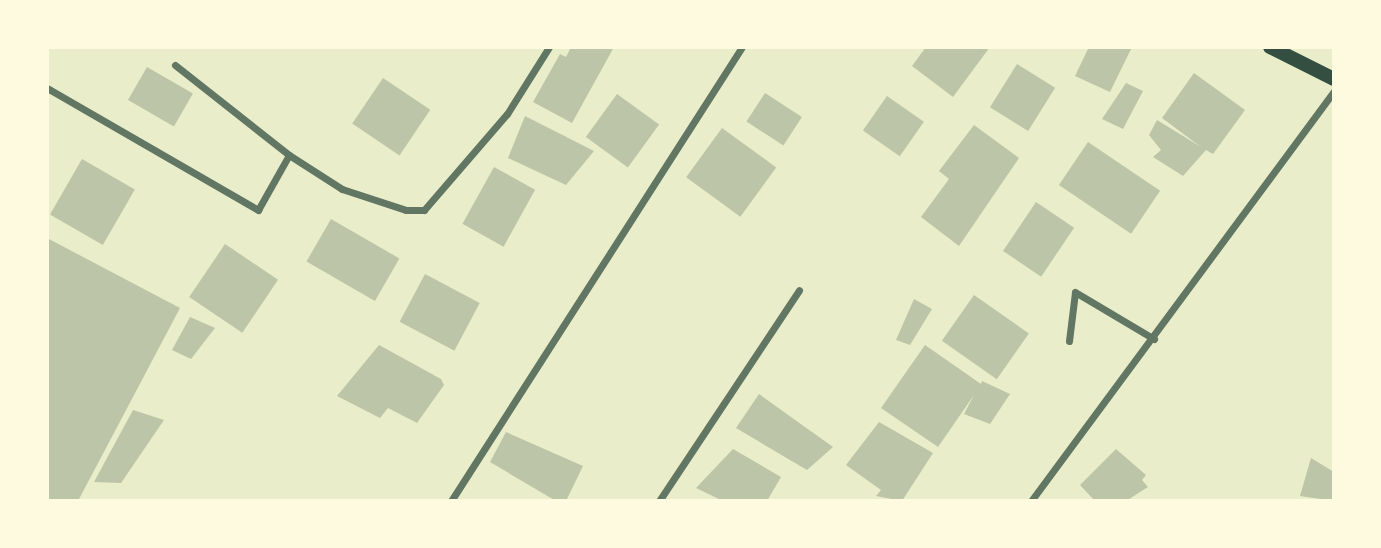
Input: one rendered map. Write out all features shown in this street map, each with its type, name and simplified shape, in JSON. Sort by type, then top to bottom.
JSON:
[{"type":"main road","points":[[1270,47],[1334,79]]},
{"type":"street","points":[[175,65],[289,155],[342,189],[406,210],[424,210],[438,199],[507,114],[549,47]]},
{"type":"street","points":[[451,501],[742,47]]},
{"type":"street","points":[[47,88],[258,210],[289,155]]},
{"type":"street","points":[[1031,501],[1154,339],[1334,91]]},
{"type":"street","points":[[659,501],[799,290]]},
{"type":"street","points":[[1069,341],[1075,292],[1154,339]]},
{"type":"building","points":[[571,47],[614,47],[572,123],[533,102],[560,54],[566,57]]},
{"type":"building","points":[[926,47],[990,47],[953,97],[912,66]]},
{"type":"building","points":[[1089,47],[1132,47],[1110,92],[1075,76]]},
{"type":"building","points":[[1017,64],[1055,88],[1028,131],[990,107]]},
{"type":"building","points":[[147,67],[193,94],[174,126],[128,100]]},
{"type":"building","points":[[1194,73],[1245,110],[1213,154],[1206,150],[1183,176],[1153,157],[1161,150],[1149,135],[1157,120],[1201,147],[1162,118]]},
{"type":"building","points":[[383,78],[430,110],[399,155],[352,124]]},
{"type":"building","points":[[1126,83],[1143,91],[1123,129],[1102,119]]},
{"type":"building","points":[[765,93],[802,117],[783,145],[746,122]]},
{"type":"building","points":[[617,94],[659,125],[628,167],[586,137]]},
{"type":"building","points":[[887,96],[924,122],[900,156],[863,130]]},
{"type":"building","points":[[525,116],[594,151],[566,185],[508,158]]},
{"type":"building","points":[[974,125],[1019,158],[959,246],[921,217],[949,179],[939,171]]},
{"type":"building","points":[[722,128],[776,167],[740,217],[686,177]]},
{"type":"building","points":[[1088,142],[1160,191],[1131,234],[1059,185]]},
{"type":"building","points":[[82,159],[135,190],[103,245],[50,214]]},
{"type":"building","points":[[494,167],[535,190],[504,247],[462,224]]},
{"type":"building","points":[[1036,202],[1074,228],[1041,277],[1003,251]]},
{"type":"building","points":[[331,219],[399,258],[375,301],[306,261]]},
{"type":"building","points":[[47,238],[180,308],[78,501],[47,501]]},
{"type":"building","points":[[225,244],[278,280],[242,333],[189,297]]},
{"type":"building","points":[[425,274],[480,303],[454,351],[400,322]]},
{"type":"building","points":[[974,295],[1029,333],[997,379],[942,341]]},
{"type":"building","points":[[914,299],[932,309],[910,345],[896,340]]},
{"type":"building","points":[[190,317],[215,328],[191,359],[172,350]]},
{"type":"building","points":[[379,345],[441,379],[444,385],[417,423],[388,408],[380,418],[337,396]]},
{"type":"building","points":[[925,345],[981,384],[982,381],[1010,394],[990,424],[964,414],[974,395],[938,447],[881,408]]},
{"type":"building","points":[[759,394],[833,447],[807,470],[736,428]]},
{"type":"building","points":[[133,410],[164,420],[121,483],[94,482]]},
{"type":"building","points":[[879,422],[933,453],[902,501],[876,496],[881,490],[846,465]]},
{"type":"building","points":[[506,432],[583,466],[566,501],[556,501],[490,462]]},
{"type":"building","points":[[733,449],[781,477],[767,501],[723,501],[696,488]]},
{"type":"building","points":[[1116,449],[1146,475],[1142,480],[1148,487],[1126,501],[1095,501],[1080,485]]},
{"type":"building","points":[[1311,458],[1334,472],[1334,501],[1300,496]]}]
